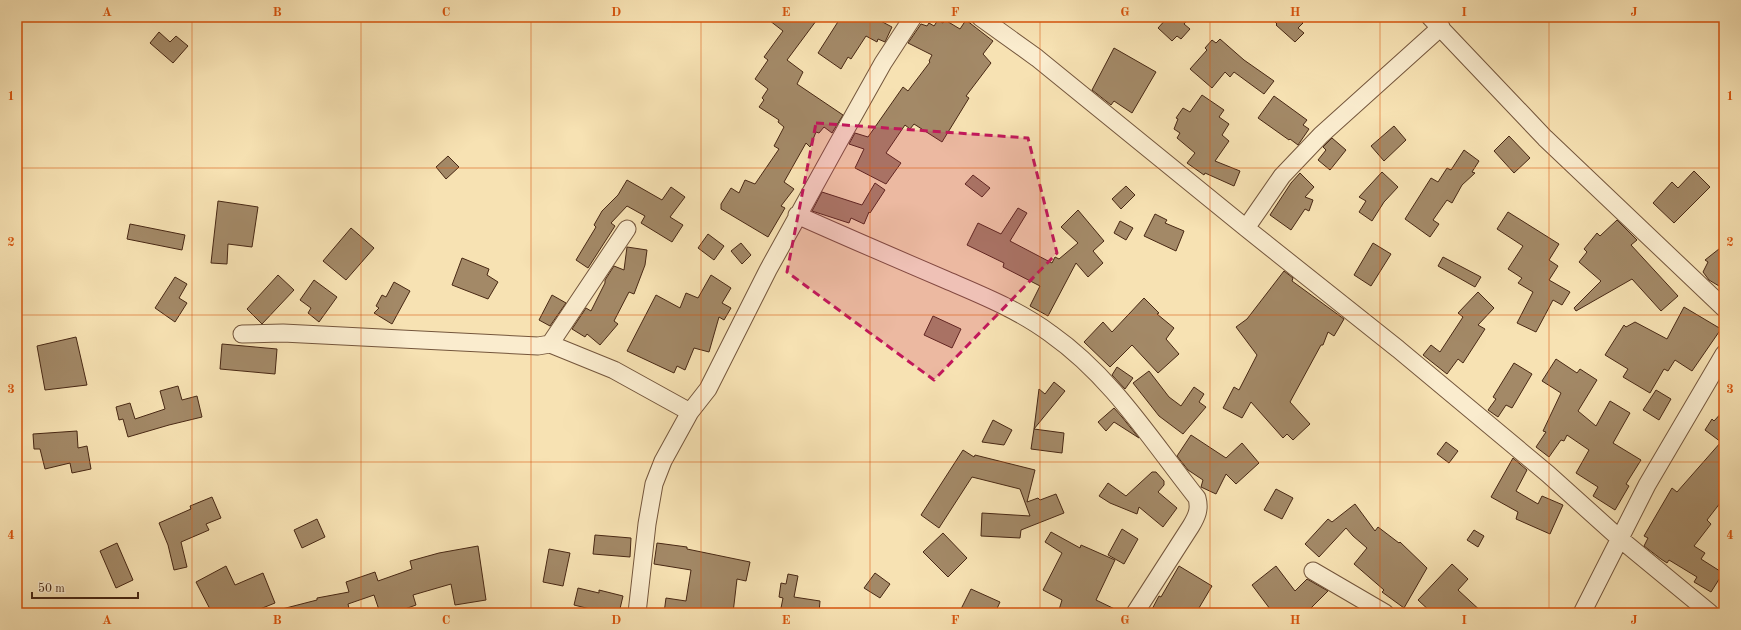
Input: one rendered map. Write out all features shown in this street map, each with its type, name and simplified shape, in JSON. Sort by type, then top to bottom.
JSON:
[{"type":"street","points":[[638,613],[642,558],[654,484],[663,461],[690,412],[708,389],[797,215],[884,63],[913,17]]},
{"type":"street","points":[[980,17],[1037,58],[1398,349],[1548,474],[1619,538],[1710,613]]},
{"type":"street","points":[[1246,228],[1282,176],[1321,135],[1436,22],[1545,138],[1724,308]]},
{"type":"street","points":[[797,215],[1010,308],[1052,334],[1096,371],[1117,394],[1143,425],[1197,498],[1199,505],[1198,515],[1134,613]]},
{"type":"street","points":[[550,344],[627,229]]},
{"type":"street","points":[[242,334],[283,333],[538,346],[550,344],[590,362],[614,370],[690,412]]},
{"type":"street","points":[[1582,613],[1647,485],[1724,354]]},
{"type":"street","points":[[1313,571],[1385,613]]},
{"type":"highlighted area","points":[[816,123],[1028,138],[1057,253],[934,380],[787,272]]},
{"type":"building","points":[[765,17],[819,17],[787,60],[803,72],[797,84],[843,115],[832,133],[824,127],[819,133],[816,132],[810,147],[806,143],[784,182],[794,189],[781,206],[785,208],[768,237],[721,209],[721,204],[731,188],[739,193],[745,180],[755,184],[779,149],[774,146],[784,127],[778,122],[779,120],[759,107],[764,100],[762,98],[768,89],[755,79],[768,60],[764,57],[783,31]]},
{"type":"building","points":[[841,17],[873,17],[892,27],[885,42],[878,39],[877,42],[866,36],[851,59],[848,57],[841,69],[818,53]]},
{"type":"building","points":[[1168,17],[1190,17],[1184,24],[1190,29],[1181,39],[1177,36],[1172,41],[1158,28]]},
{"type":"building","points":[[1270,17],[1297,17],[1303,23],[1298,28],[1304,33],[1295,42],[1276,25],[1277,24]]},
{"type":"building","points":[[938,20],[943,23],[945,20],[960,29],[966,20],[993,41],[983,54],[991,63],[966,96],[969,98],[942,142],[914,124],[910,129],[905,125],[886,153],[901,163],[886,184],[855,168],[864,149],[849,144],[855,133],[868,137],[903,87],[908,91],[930,62],[929,61],[932,55],[908,43],[921,24],[927,26],[929,23],[934,26]]},
{"type":"building","points":[[159,32],[170,42],[176,36],[188,46],[173,63],[150,43]]},
{"type":"building","points":[[1220,39],[1244,60],[1274,81],[1264,94],[1234,72],[1230,77],[1225,72],[1212,88],[1190,69],[1207,50],[1205,48],[1212,40],[1216,43]]},
{"type":"building","points":[[1114,48],[1156,72],[1132,113],[1114,101],[1111,105],[1092,90]]},
{"type":"building","points":[[1202,95],[1224,110],[1219,117],[1229,124],[1222,135],[1229,141],[1215,161],[1240,171],[1234,186],[1205,173],[1204,175],[1187,163],[1195,153],[1177,138],[1180,133],[1174,129],[1178,119],[1176,118],[1183,108],[1190,112]]},
{"type":"building","points":[[1274,96],[1307,120],[1303,125],[1309,129],[1298,145],[1258,118]]},
{"type":"building","points":[[1394,126],[1406,140],[1384,161],[1371,146]]},
{"type":"building","points":[[1509,136],[1530,158],[1514,173],[1494,151]]},
{"type":"building","points":[[1332,138],[1346,150],[1330,170],[1318,160],[1326,150],[1323,147]]},
{"type":"building","points":[[1464,150],[1479,161],[1472,172],[1475,173],[1462,185],[1452,203],[1447,200],[1433,220],[1439,224],[1430,237],[1405,219],[1431,178],[1438,182],[1447,168],[1451,170]]},
{"type":"building","points":[[448,156],[459,167],[446,179],[436,167]]},
{"type":"building","points":[[1694,171],[1710,187],[1674,223],[1653,203],[1672,182],[1678,188]]},
{"type":"building","points":[[1382,172],[1398,187],[1384,202],[1372,221],[1359,212],[1366,201],[1359,197]]},
{"type":"building","points":[[1300,173],[1314,187],[1305,197],[1313,200],[1309,211],[1305,209],[1291,230],[1270,215],[1291,183]]},
{"type":"building","points":[[973,175],[990,188],[982,197],[965,184]]},
{"type":"building","points":[[627,180],[662,200],[671,187],[685,197],[670,217],[683,225],[672,242],[641,223],[645,216],[627,206],[611,223],[615,226],[588,268],[576,260],[596,227],[594,225],[602,211],[618,195]]},
{"type":"building","points":[[875,183],[885,190],[870,213],[869,212],[864,224],[851,218],[849,223],[812,211],[822,192],[862,205]]},
{"type":"building","points":[[1126,186],[1135,195],[1121,209],[1112,199]]},
{"type":"building","points":[[218,201],[258,207],[252,247],[228,244],[227,264],[211,263]]},
{"type":"building","points":[[1018,208],[1027,213],[1010,241],[1052,263],[1055,257],[1059,259],[1078,243],[1061,227],[1078,210],[1104,241],[1093,251],[1103,263],[1088,277],[1076,263],[1048,316],[1030,306],[1040,286],[1003,267],[1004,263],[967,245],[978,223],[1001,234]]},
{"type":"building","points":[[1508,212],[1559,244],[1549,260],[1558,266],[1549,280],[1570,292],[1562,305],[1553,300],[1536,332],[1517,323],[1533,292],[1518,283],[1522,278],[1508,269],[1523,246],[1497,229]]},
{"type":"building","points":[[1155,214],[1167,220],[1165,223],[1184,231],[1176,251],[1144,236]]},
{"type":"building","points":[[1617,220],[1637,240],[1631,245],[1678,296],[1661,311],[1632,279],[1576,311],[1574,308],[1601,281],[1579,262],[1587,252],[1584,249],[1597,233],[1600,236]]},
{"type":"building","points":[[1120,221],[1133,228],[1126,240],[1114,233]]},
{"type":"building","points":[[130,224],[185,235],[182,250],[127,239]]},
{"type":"building","points":[[351,228],[374,248],[346,280],[323,261]]},
{"type":"building","points":[[708,234],[724,246],[714,260],[698,248]]},
{"type":"building","points":[[741,243],[751,255],[742,264],[731,251]]},
{"type":"building","points":[[1373,243],[1391,254],[1371,286],[1354,275]]},
{"type":"building","points":[[1724,245],[1724,289],[1709,280],[1703,272],[1708,262],[1705,260]]},
{"type":"building","points":[[627,247],[647,250],[645,265],[634,294],[629,292],[614,321],[618,324],[600,345],[587,334],[585,337],[572,329],[586,308],[591,311],[605,283],[605,280],[614,266],[624,270]]},
{"type":"building","points":[[1443,257],[1481,277],[1475,287],[1438,266]]},
{"type":"building","points":[[462,258],[489,269],[487,275],[498,282],[488,299],[452,285]]},
{"type":"building","points":[[1284,271],[1293,278],[1292,281],[1344,319],[1334,336],[1328,332],[1323,345],[1321,345],[1290,402],[1310,424],[1293,440],[1287,434],[1283,438],[1251,402],[1242,418],[1223,408],[1234,387],[1239,390],[1257,355],[1236,327],[1247,319]]},
{"type":"building","points":[[278,275],[294,290],[262,324],[247,309]]},
{"type":"building","points":[[711,275],[731,288],[722,303],[731,308],[724,320],[719,317],[709,352],[694,348],[685,370],[677,366],[674,373],[627,351],[656,295],[680,308],[686,293],[698,298]]},
{"type":"building","points":[[175,277],[187,284],[179,298],[187,303],[175,322],[155,308]]},
{"type":"building","points":[[314,280],[337,297],[319,322],[308,313],[311,308],[300,300]]},
{"type":"building","points":[[394,282],[410,291],[392,324],[374,313],[379,308],[376,306],[382,295],[386,297]]},
{"type":"building","points":[[1478,292],[1494,308],[1478,325],[1485,329],[1463,363],[1458,359],[1447,374],[1423,355],[1431,345],[1440,352],[1463,317],[1458,313]]},
{"type":"building","points":[[552,295],[566,303],[550,326],[539,320]]},
{"type":"building","points":[[1144,298],[1159,313],[1157,314],[1174,328],[1166,339],[1179,354],[1158,373],[1132,345],[1110,367],[1084,342],[1103,322],[1112,332]]},
{"type":"building","points":[[1684,307],[1721,329],[1692,371],[1675,360],[1668,371],[1664,369],[1650,393],[1623,377],[1628,369],[1605,355],[1624,325],[1626,327],[1635,322],[1667,339]]},
{"type":"building","points":[[933,316],[961,329],[952,348],[924,335]]},
{"type":"building","points":[[76,337],[87,385],[45,390],[37,346]]},
{"type":"building","points":[[222,344],[277,349],[275,374],[220,369]]},
{"type":"building","points":[[1556,359],[1577,373],[1580,369],[1597,380],[1578,411],[1596,426],[1610,401],[1630,413],[1613,443],[1641,460],[1626,484],[1629,486],[1615,510],[1593,496],[1598,487],[1576,473],[1589,450],[1567,435],[1564,441],[1561,440],[1549,457],[1536,447],[1546,432],[1543,431],[1561,393],[1542,381]]},
{"type":"building","points":[[1514,363],[1532,374],[1512,408],[1506,405],[1498,417],[1488,410],[1496,399],[1493,397]]},
{"type":"building","points":[[1117,367],[1133,378],[1125,389],[1112,375]]},
{"type":"building","points":[[1149,371],[1169,397],[1181,406],[1194,387],[1204,394],[1199,402],[1206,407],[1183,434],[1159,416],[1133,383]]},
{"type":"building","points":[[1054,382],[1065,391],[1034,429],[1039,389],[1045,394]]},
{"type":"building","points":[[178,386],[182,400],[197,396],[202,417],[128,437],[123,419],[119,420],[116,407],[130,403],[135,419],[165,409],[160,391]]},
{"type":"building","points":[[1656,390],[1671,399],[1659,420],[1643,410]]},
{"type":"building","points":[[1114,408],[1139,438],[1114,422],[1106,431],[1098,422]]},
{"type":"building","points":[[1724,410],[1724,498],[1707,520],[1711,524],[1694,546],[1705,553],[1701,559],[1723,573],[1711,592],[1694,582],[1697,577],[1669,560],[1667,563],[1644,546],[1648,538],[1644,536],[1672,488],[1677,492],[1721,442],[1705,430],[1712,419],[1714,421]]},
{"type":"building","points":[[993,420],[1012,430],[1004,445],[982,442]]},
{"type":"building","points":[[1034,429],[1064,433],[1062,453],[1031,449]]},
{"type":"building","points":[[77,431],[78,448],[87,446],[91,469],[72,473],[70,463],[45,469],[40,449],[34,449],[33,434]]},
{"type":"building","points":[[1191,435],[1226,458],[1242,443],[1259,463],[1236,484],[1226,474],[1216,494],[1201,487],[1203,480],[1188,470],[1177,456]]},
{"type":"building","points":[[1446,442],[1458,451],[1449,463],[1437,454]]},
{"type":"building","points":[[963,450],[974,457],[975,455],[1035,470],[1027,502],[1038,498],[1040,500],[1056,494],[1064,513],[1021,530],[1020,538],[981,536],[982,513],[1030,516],[1020,489],[972,477],[939,528],[921,515]]},
{"type":"building","points":[[1513,458],[1527,470],[1516,491],[1538,504],[1542,496],[1563,505],[1550,534],[1516,519],[1518,512],[1491,497]]},
{"type":"building","points":[[1152,472],[1156,472],[1164,481],[1164,485],[1158,492],[1177,508],[1163,527],[1139,507],[1137,514],[1110,503],[1099,496],[1108,483],[1126,496]]},
{"type":"building","points":[[1276,489],[1293,498],[1282,519],[1264,510]]},
{"type":"building","points":[[212,497],[221,518],[206,524],[209,530],[181,542],[187,567],[174,570],[168,545],[159,523],[191,509],[190,506]]},
{"type":"building","points":[[1355,504],[1375,531],[1378,527],[1399,543],[1400,542],[1427,568],[1404,608],[1382,592],[1384,590],[1354,564],[1367,548],[1346,528],[1319,557],[1305,544],[1328,519],[1332,522]]},
{"type":"building","points":[[317,519],[325,537],[302,548],[294,530]]},
{"type":"building","points":[[1122,529],[1138,539],[1124,564],[1108,555]]},
{"type":"building","points":[[1474,530],[1484,536],[1478,547],[1467,540]]},
{"type":"building","points":[[1051,532],[1080,548],[1081,545],[1115,560],[1096,600],[1123,613],[1058,613],[1062,600],[1043,590],[1062,553],[1045,542]]},
{"type":"building","points":[[943,533],[967,558],[948,577],[923,552]]},
{"type":"building","points":[[595,535],[631,538],[630,557],[593,554]]},
{"type":"building","points":[[117,543],[133,580],[116,588],[100,551]]},
{"type":"building","points":[[657,543],[687,547],[687,549],[750,562],[746,581],[737,579],[733,613],[664,613],[666,598],[686,601],[691,570],[654,564]]},
{"type":"building","points":[[478,546],[486,600],[455,605],[451,584],[413,595],[416,605],[394,613],[380,613],[374,595],[348,604],[350,613],[283,613],[282,609],[317,600],[317,598],[349,592],[346,582],[375,572],[378,581],[412,569],[410,561],[439,553]]},
{"type":"building","points":[[549,549],[570,553],[563,586],[543,582]]},
{"type":"building","points":[[1452,564],[1468,579],[1458,590],[1483,613],[1432,613],[1418,600]]},
{"type":"building","points":[[226,566],[235,585],[263,573],[275,603],[250,613],[212,613],[196,582]]},
{"type":"building","points":[[1179,566],[1212,586],[1196,613],[1150,613],[1159,596],[1161,597]]},
{"type":"building","points":[[1276,566],[1295,591],[1307,579],[1328,591],[1306,613],[1276,613],[1270,609],[1252,585]]},
{"type":"building","points":[[875,573],[890,584],[880,598],[864,588]]},
{"type":"building","points":[[788,574],[798,576],[794,597],[820,601],[819,613],[780,613],[783,598],[779,597],[781,583],[786,584]]},
{"type":"building","points":[[578,588],[599,593],[599,590],[623,596],[619,613],[606,613],[574,605]]},
{"type":"building","points":[[971,589],[1000,602],[995,613],[959,613]]}]
